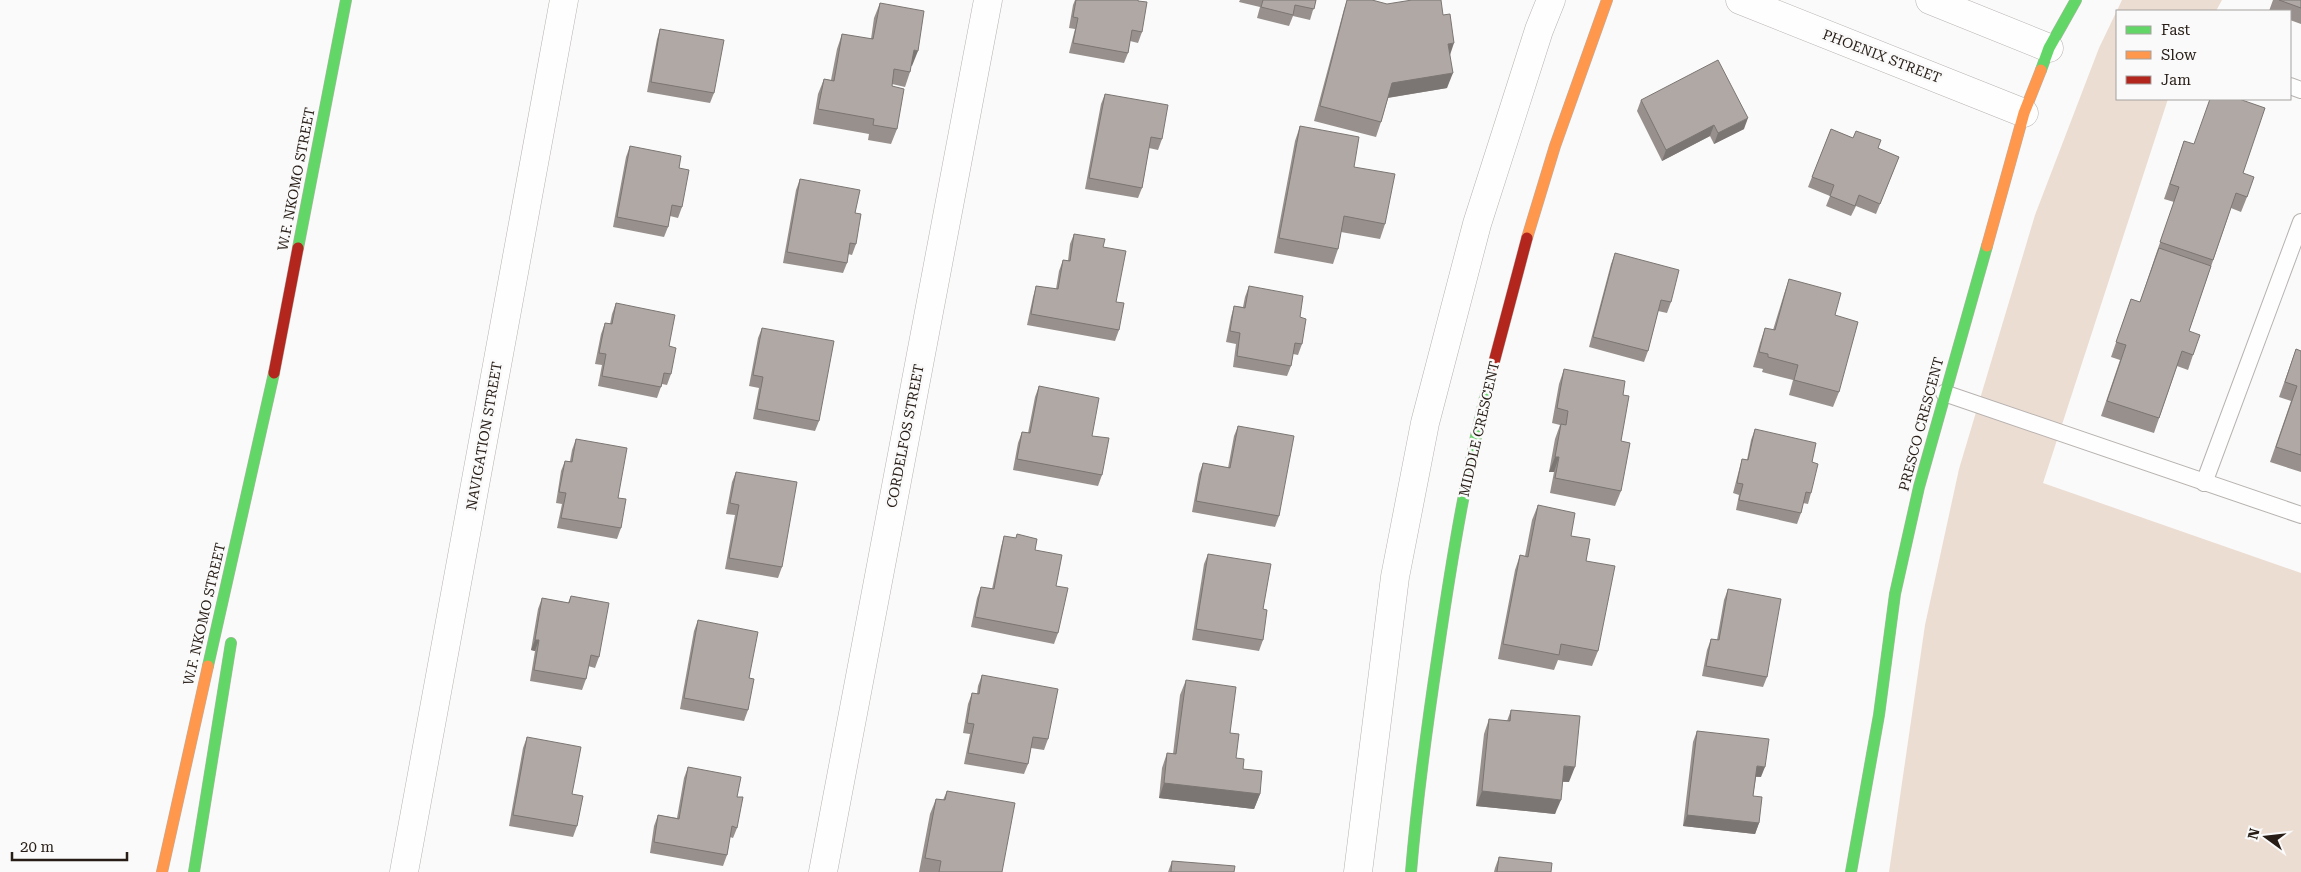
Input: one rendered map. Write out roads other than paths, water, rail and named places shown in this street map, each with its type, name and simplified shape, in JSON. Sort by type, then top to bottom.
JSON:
[{"type":"street","name":"W.F. NKOMO STREET","points":[[244,559],[276,363],[346,0]]},
{"type":"street","name":"NAVIGATION STREET","points":[[404,872],[564,0]]},
{"type":"street","name":"CORDELFOS STREET","points":[[823,872],[988,0]]},
{"type":"street","points":[[1358,872],[1395,577],[1425,423],[1477,224],[1538,30],[1551,0]]},
{"type":"street","name":"MIDDLE CRESCENT","points":[[1411,872],[1418,789],[1448,581],[1475,433],[1525,244],[1552,155],[1608,0]]},
{"type":"street","name":"PHOENIX STREET","points":[[1740,0],[2024,112]]},
{"type":"street","points":[[1930,0],[2049,48]]},
{"type":"street","name":"PRESCO CRESCENT","points":[[1851,872],[1879,715],[1895,594],[1919,487],[2024,112],[2049,48],[2076,0]]},
{"type":"street","name":"W.F. NKOMO STREET","points":[[162,872],[276,363]]},
{"type":"street","points":[[194,872],[233,627]]},
{"type":"lane","points":[[2204,483],[2301,222]]},
{"type":"lane","points":[[1944,393],[2301,516]]}]
